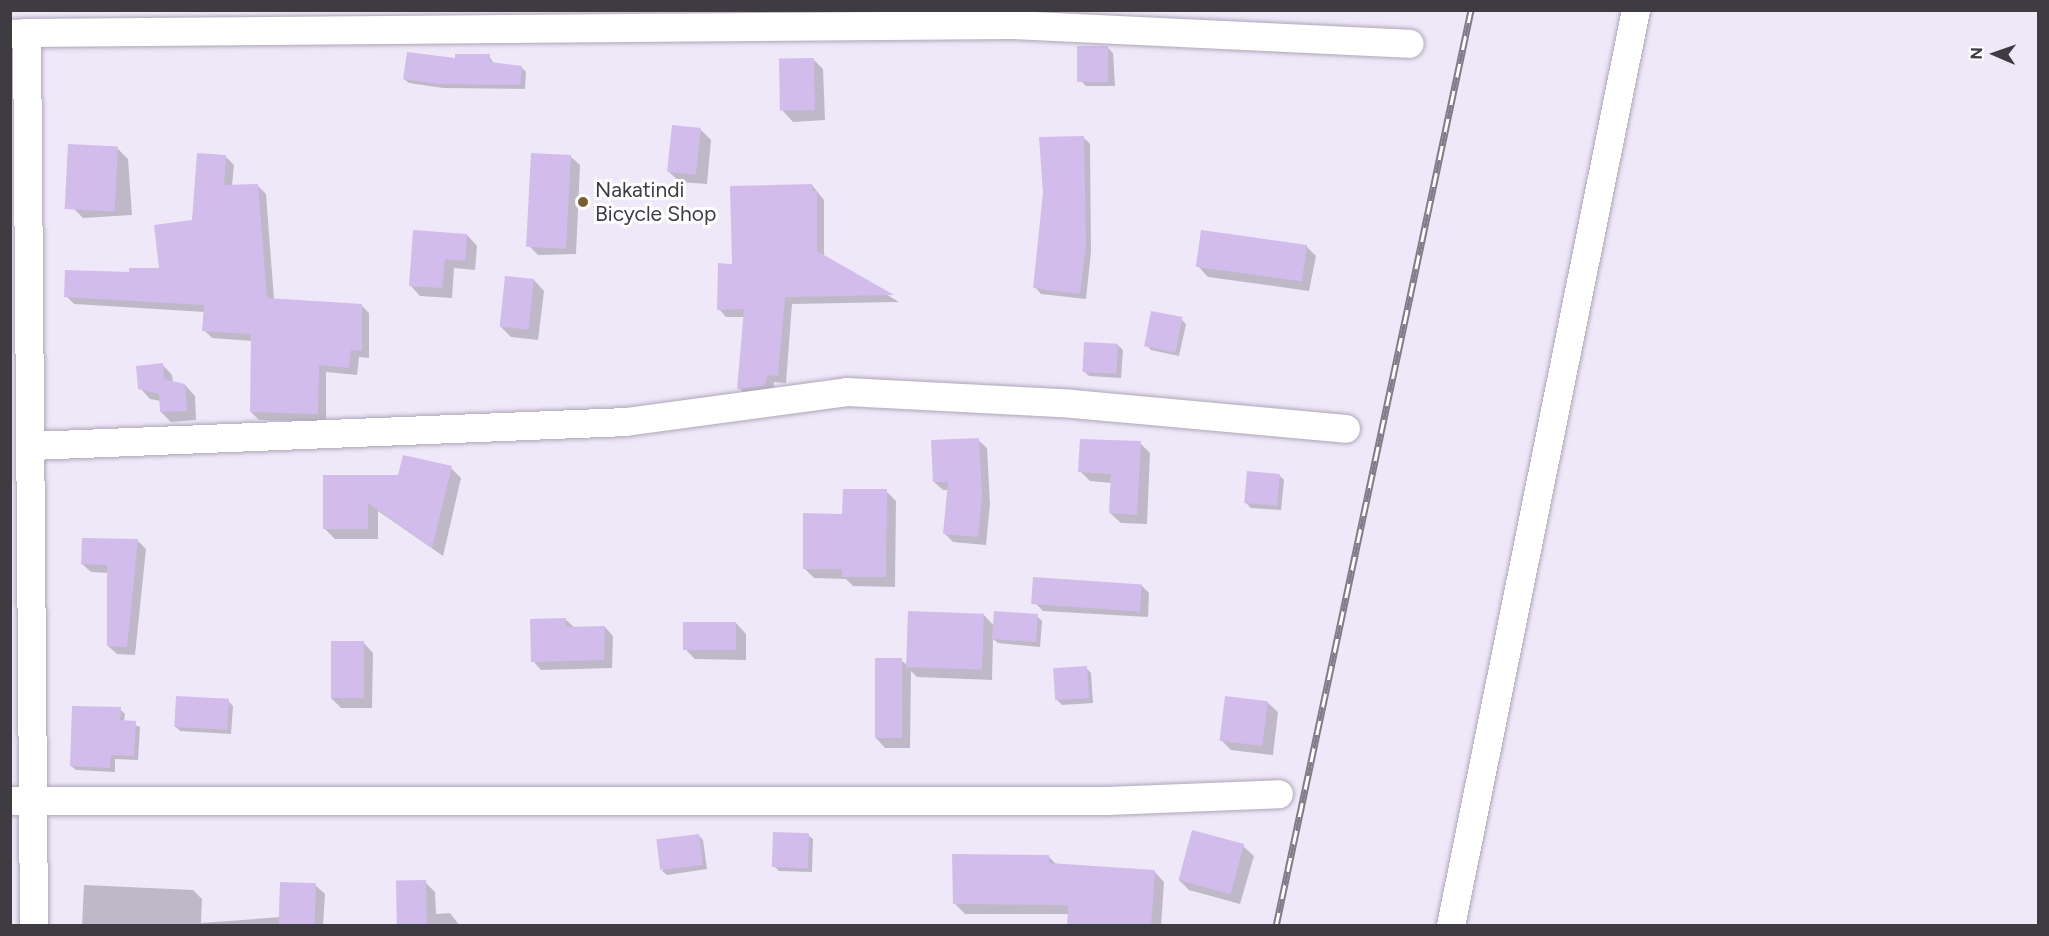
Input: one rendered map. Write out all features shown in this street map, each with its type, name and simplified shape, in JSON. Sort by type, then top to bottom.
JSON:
[{"type":"street","points":[[1451,926],[1636,10]]},
{"type":"street","points":[[34,926],[23,801],[32,446],[19,34],[396,21],[1011,25],[1410,44]]},
{"type":"street","points":[[32,446],[626,422],[847,392],[1073,404],[1346,429]]},
{"type":"street","points":[[23,801],[1108,801],[1279,794]]},
{"type":"building","points":[[1077,46],[1108,46],[1108,82],[1077,82]]},
{"type":"building","points":[[407,52],[455,58],[455,54],[490,54],[490,62],[522,66],[520,85],[437,84],[403,79]]},
{"type":"building","points":[[814,58],[815,110],[780,111],[779,59]]},
{"type":"building","points":[[672,125],[701,128],[696,175],[667,172]]},
{"type":"building","points":[[1084,136],[1086,245],[1080,294],[1033,288],[1043,193],[1039,137]]},
{"type":"building","points":[[68,144],[118,147],[115,212],[65,209]]},
{"type":"building","points":[[197,153],[226,155],[224,185],[258,184],[267,298],[362,304],[362,351],[351,350],[349,368],[319,365],[318,414],[250,412],[251,334],[202,331],[204,305],[64,297],[65,270],[129,272],[129,268],[159,268],[154,225],[192,220]]},
{"type":"building","points":[[531,153],[571,155],[566,249],[526,247]]},
{"type":"building","points":[[812,184],[812,191],[817,191],[817,251],[894,295],[785,297],[778,376],[767,375],[765,386],[737,389],[744,309],[717,310],[718,263],[732,264],[730,186]]},
{"type":"building","points":[[413,230],[467,234],[465,261],[445,259],[442,288],[409,286]]},
{"type":"building","points":[[1201,230],[1307,245],[1302,282],[1196,267]]},
{"type":"building","points":[[505,276],[534,279],[529,330],[500,327]]},
{"type":"building","points":[[1151,311],[1182,317],[1176,352],[1144,346]]},
{"type":"building","points":[[1084,342],[1118,344],[1116,374],[1082,372]]},
{"type":"building","points":[[163,363],[164,379],[185,384],[187,411],[160,412],[159,394],[138,389],[136,366]]},
{"type":"building","points":[[979,438],[982,496],[978,537],[943,534],[948,482],[933,482],[931,440]]},
{"type":"building","points":[[1080,439],[1141,441],[1137,515],[1109,513],[1111,474],[1078,472]]},
{"type":"building","points":[[403,455],[452,466],[432,548],[368,503],[368,529],[323,529],[323,475],[398,475]]},
{"type":"building","points":[[1247,471],[1280,474],[1277,506],[1244,503]]},
{"type":"building","points":[[843,489],[887,489],[886,577],[842,577],[842,569],[803,569],[803,513],[842,514]]},
{"type":"building","points":[[82,538],[138,539],[127,647],[107,646],[107,565],[81,564]]},
{"type":"building","points":[[1033,577],[1142,585],[1140,612],[1031,604]]},
{"type":"building","points":[[908,611],[984,614],[982,670],[906,667]]},
{"type":"building","points":[[994,611],[1038,614],[1036,642],[992,639]]},
{"type":"building","points":[[566,618],[566,627],[605,626],[604,660],[531,662],[530,619]]},
{"type":"building","points":[[683,622],[736,622],[736,650],[683,650]]},
{"type":"building","points":[[331,641],[364,641],[364,698],[331,698]]},
{"type":"building","points":[[875,658],[902,658],[902,738],[875,738]]},
{"type":"building","points":[[1087,666],[1089,698],[1055,700],[1053,668]]},
{"type":"building","points":[[176,696],[229,699],[227,730],[174,727]]},
{"type":"building","points":[[1225,696],[1268,701],[1262,746],[1220,741]]},
{"type":"building","points":[[72,706],[121,707],[120,720],[136,721],[134,756],[111,755],[110,768],[70,766]]},
{"type":"building","points":[[1192,830],[1244,844],[1231,894],[1179,880]]},
{"type":"building","points":[[773,832],[809,833],[808,868],[772,867]]},
{"type":"building","points":[[699,834],[703,865],[660,870],[656,839]]},
{"type":"building","points":[[952,854],[1049,855],[1049,863],[1155,870],[1151,926],[1067,926],[1068,905],[953,904]]},
{"type":"building","points":[[426,880],[427,926],[397,926],[396,881]]},
{"type":"building","points":[[280,882],[316,883],[314,926],[278,926]]},
{"type":"railway","points":[[1276,926],[1471,10]]},
{"type":"place","name":"Nakatindi Bicycle Shop","points":[[583,202]]}]
